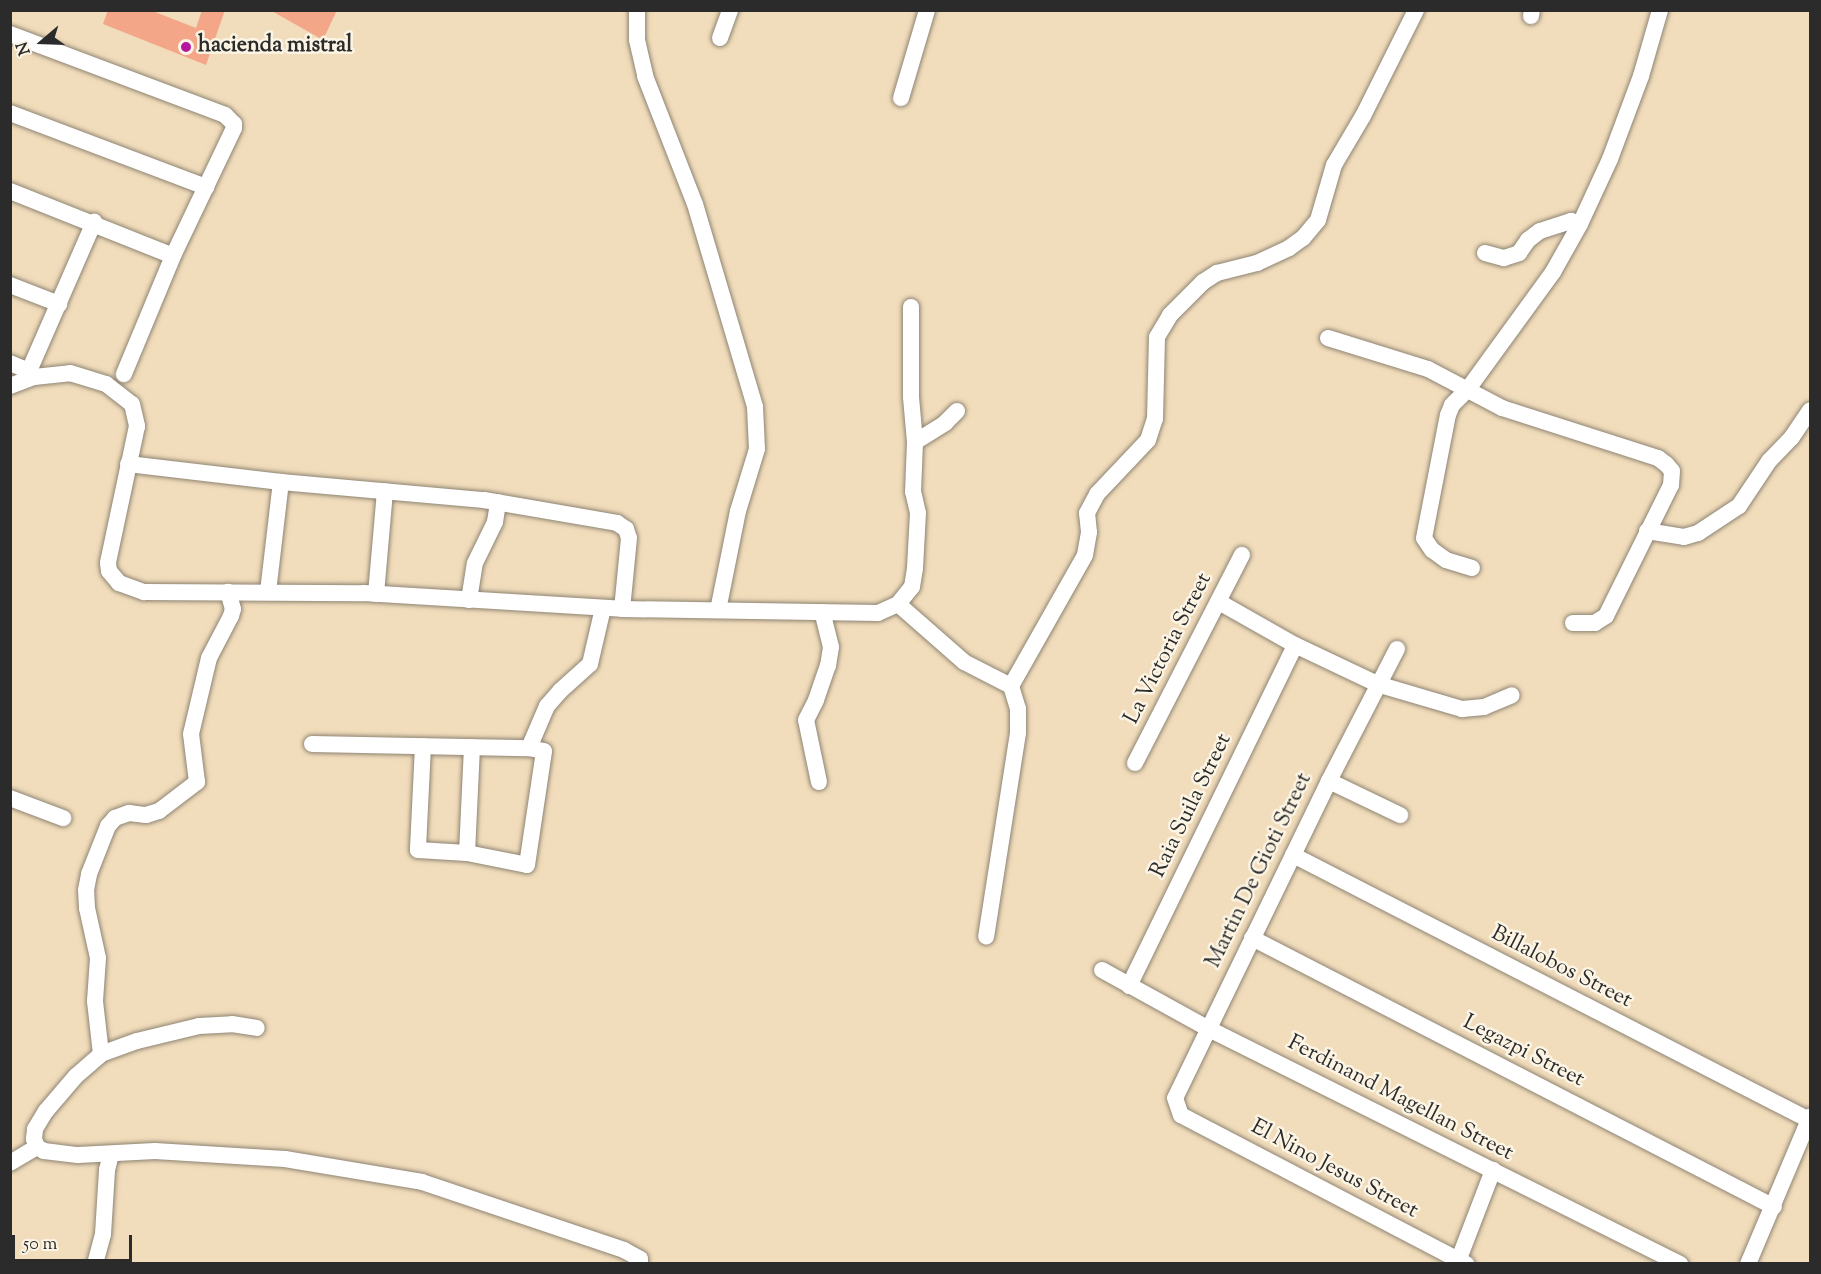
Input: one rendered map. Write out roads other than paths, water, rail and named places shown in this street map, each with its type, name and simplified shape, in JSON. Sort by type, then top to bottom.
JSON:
[{"type":"street","points":[[637,10],[637,40],[645,76],[695,204],[755,408],[757,449],[738,511],[718,610]]},
{"type":"street","points":[[720,38],[730,10]]},
{"type":"street","points":[[901,98],[927,10]]},
{"type":"street","points":[[1011,687],[1085,555],[1089,532],[1087,513],[1097,494],[1148,440],[1155,419],[1157,337],[1170,315],[1203,282],[1217,273],[1257,263],[1289,248],[1303,238],[1318,220],[1334,165],[1363,116],[1416,10]]},
{"type":"street","points":[[1472,568],[1446,560],[1432,550],[1424,538],[1448,415],[1452,405],[1468,389],[1553,272],[1580,224],[1626,117],[1641,76],[1660,10]]},
{"type":"street","points":[[10,34],[225,115],[234,128],[173,256],[124,374]]},
{"type":"street","points":[[10,113],[206,187]]},
{"type":"street","points":[[10,191],[94,222],[173,256]]},
{"type":"street","points":[[1485,253],[1504,258],[1519,253],[1528,240],[1540,231],[1571,221],[1580,224]]},
{"type":"street","points":[[10,363],[30,371],[94,222]]},
{"type":"street","points":[[10,285],[59,304]]},
{"type":"street","points":[[10,386],[34,377],[70,373],[106,384],[132,404],[136,414],[136,426],[108,563],[113,577],[119,583],[144,592],[376,594],[622,609],[878,614],[898,604],[912,587],[915,568],[918,513],[913,492],[915,442],[911,397],[911,307]]},
{"type":"street","points":[[1328,338],[1428,369],[1502,408],[1658,458],[1666,464],[1672,471],[1671,485],[1606,616],[1595,624],[1573,623]]},
{"type":"street","points":[[1647,531],[1684,537],[1698,533],[1739,506],[1769,460],[1792,437],[1810,410]]},
{"type":"street","points":[[915,442],[945,423],[957,411]]},
{"type":"street","points":[[128,464],[281,482],[498,502],[622,525],[629,538],[622,609]]},
{"type":"street","points":[[268,592],[281,482]]},
{"type":"street","points":[[376,594],[385,491]]},
{"type":"street","points":[[469,600],[475,563],[495,522],[498,502]]},
{"type":"street","name":"La Victoria Street","points":[[1135,763],[1242,555]]},
{"type":"street","points":[[101,1054],[95,1001],[98,958],[87,908],[86,890],[89,873],[108,826],[115,818],[129,813],[146,815],[159,811],[197,782],[191,734],[209,658],[233,609],[228,592]]},
{"type":"street","points":[[1219,602],[1295,645],[1377,684],[1462,709],[1484,707],[1512,695]]},
{"type":"street","points":[[898,604],[964,662],[1011,687],[1018,709],[1018,734],[986,937]]},
{"type":"street","points":[[529,748],[548,706],[560,691],[590,664],[603,608]]},
{"type":"street","points":[[819,782],[806,720],[828,666],[831,647],[822,612]]},
{"type":"street","name":"Raia Suila Street","points":[[1129,986],[1295,645]]},
{"type":"street","name":"Martin De Gioti Street","points":[[1181,1115],[1175,1098],[1207,1028],[1377,684],[1397,649]]},
{"type":"street","points":[[312,744],[423,746],[472,747],[529,748],[544,751],[527,865],[467,853],[418,850],[423,746]]},
{"type":"street","points":[[467,853],[472,747]]},
{"type":"street","points":[[1329,781],[1400,815]]},
{"type":"street","points":[[10,798],[63,818]]},
{"type":"street","name":"Billalobos Street","points":[[1293,855],[1810,1119]]},
{"type":"street","name":"Legazpi Street","points":[[1252,938],[1774,1207]]},
{"type":"street","name":"Ferdinand Magellan Street","points":[[1102,970],[1207,1028],[1680,1263]]},
{"type":"street","points":[[257,1028],[232,1024],[199,1026],[137,1041],[101,1054],[76,1076],[46,1111],[35,1129],[34,1139],[37,1147],[44,1151],[78,1155],[154,1151],[285,1159],[422,1182],[624,1250],[640,1259],[640,1263]]},
{"type":"street","name":"El Nino Jesus Street","points":[[1181,1115],[1460,1262]]},
{"type":"street","points":[[1748,1263],[1810,1119]]},
{"type":"street","points":[[10,1163],[37,1147]]},
{"type":"street","points":[[95,1263],[103,1234],[111,1154]]},
{"type":"street","points":[[1460,1262],[1493,1170]]},
{"type":"place","name":"hacienda mistral","points":[[186,47]]}]
